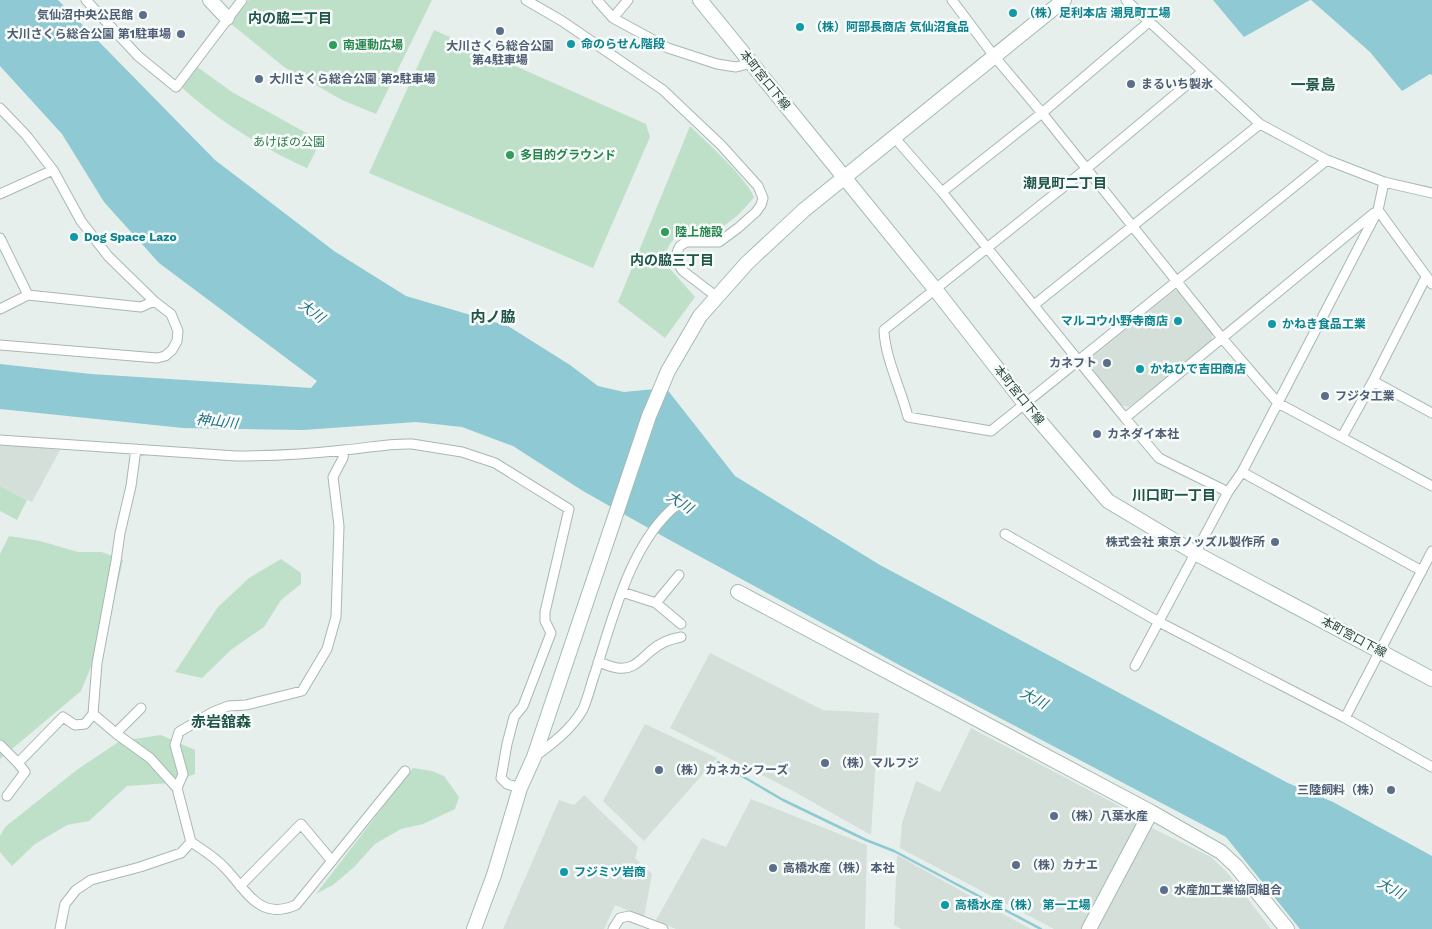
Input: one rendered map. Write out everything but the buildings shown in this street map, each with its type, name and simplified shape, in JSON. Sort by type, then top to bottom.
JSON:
[{"type":"street","points":[[86,0],[138,56],[176,87],[242,0]]},
{"type":"street","points":[[210,0],[227,18]]},
{"type":"street","points":[[526,0],[562,21],[663,90],[721,145],[762,192],[761,205],[756,212],[719,242],[686,242],[678,250],[676,261],[683,271],[717,297]]},
{"type":"street","points":[[597,0],[613,18],[668,48],[717,64],[736,67],[752,63]]},
{"type":"street","points":[[613,18],[628,0]]},
{"type":"street","name":"本町宮口下線","points":[[700,0],[935,289],[1025,404],[1108,501],[1195,553],[1432,679]]},
{"type":"street","points":[[952,0],[994,56],[1222,338],[1278,403],[1432,486]]},
{"type":"street","points":[[474,929],[494,875],[520,788],[534,757],[649,416],[668,371],[700,316],[747,263],[804,210],[1064,0]]},
{"type":"street","points":[[1126,0],[1260,124],[1327,160],[1384,182],[1432,193]]},
{"type":"street","points":[[942,192],[1042,113],[1150,21]]},
{"type":"street","points":[[1202,72],[1086,169],[884,330],[885,344],[908,418],[991,431],[1327,160]]},
{"type":"street","points":[[0,108],[26,135],[53,170],[81,221],[108,256],[154,301],[171,314],[176,322],[178,331],[177,341],[172,350],[165,356],[157,358],[0,345]]},
{"type":"street","points":[[1034,306],[1260,124]]},
{"type":"street","points":[[894,137],[942,192],[1159,458],[1228,492]]},
{"type":"street","points":[[0,194],[53,170]]},
{"type":"street","points":[[1135,666],[1228,492],[1242,472],[1378,210],[1384,182]]},
{"type":"street","points":[[1342,437],[1429,281],[1378,210]]},
{"type":"street","points":[[1125,418],[1378,210]]},
{"type":"street","points":[[0,238],[28,295]]},
{"type":"street","points":[[0,309],[28,295],[140,307],[154,301]]},
{"type":"street","points":[[1373,381],[1432,413]]},
{"type":"street","points":[[0,440],[236,456],[267,456],[412,444],[462,452],[495,463],[569,509],[545,612],[545,621],[551,633],[523,706],[514,717],[507,744],[502,778],[508,784],[520,788]]},
{"type":"street","points":[[18,763],[63,717],[75,725],[85,724],[93,714],[97,663],[120,533],[131,486],[136,449]]},
{"type":"street","points":[[177,788],[183,774],[175,745],[179,732],[213,712],[228,706],[246,705],[302,691],[327,649],[336,617],[338,588],[339,526],[333,478],[343,458],[344,450]]},
{"type":"street","points":[[1242,472],[1422,571]]},
{"type":"street","points":[[534,757],[560,739],[582,710],[634,562],[655,526],[666,513],[678,504]]},
{"type":"street","points":[[1004,534],[1159,622],[1345,718],[1432,767]]},
{"type":"street","points":[[1345,718],[1432,551]]},
{"type":"street","points":[[656,603],[679,575]]},
{"type":"street","points":[[622,592],[656,603],[681,624]]},
{"type":"street","points":[[738,592],[1151,812],[1221,852],[1236,866],[1287,929]]},
{"type":"street","points":[[598,662],[617,668],[625,668],[641,661],[651,650],[664,642],[681,637]]},
{"type":"street","points":[[116,733],[141,708]]},
{"type":"street","points":[[93,714],[150,758],[177,788],[191,842],[226,868],[251,898],[264,908],[285,910],[296,905],[405,771]]},
{"type":"street","points":[[0,745],[25,772],[8,796]]},
{"type":"street","points":[[1089,929],[1151,812]]},
{"type":"street","points":[[240,886],[300,824],[332,861]]},
{"type":"street","points":[[60,929],[65,904],[76,890],[91,880],[140,867],[181,853],[191,842]]},
{"type":"street","points":[[613,929],[620,918],[628,916],[663,929]]},
{"type":"shaded area","points":[[1175,290],[1181,293],[1213,332],[1211,342],[1129,407],[1121,405],[1088,366],[1090,359]]},
{"type":"shaded area","points":[[0,444],[30,445],[60,450],[32,502],[0,486]]},
{"type":"shaded area","points":[[710,653],[823,710],[879,713],[871,835],[793,791],[670,728]]},
{"type":"shaded area","points":[[645,724],[717,758],[644,841],[603,801]]},
{"type":"shaded area","points":[[971,728],[1123,808],[1139,825],[1083,929],[1054,929],[900,848],[902,823],[916,781],[940,792]]},
{"type":"shaded area","points":[[584,795],[638,847],[635,858],[652,874],[644,917],[615,905],[604,929],[503,929],[559,800],[574,805]]},
{"type":"shaded area","name":"高橋水産（株） 本社","points":[[751,799],[867,845],[865,929],[676,929],[656,920],[702,838],[726,847]]},
{"type":"shaded area","points":[[1150,827],[1211,857],[1227,872],[1271,929],[1097,929]]},
{"type":"shaded area","name":"高橋水産（株） 第一工場","points":[[897,855],[1031,929],[901,929],[894,925]]},
{"type":"green space","name":"南運動広場","points":[[249,0],[432,0],[376,114],[342,100],[284,67],[230,23]]},
{"type":"green space","name":"多目的グラウンド","points":[[434,30],[646,124],[650,137],[593,268],[369,173]]},
{"type":"green space","name":"あけぼの公園","points":[[196,66],[232,92],[321,141],[307,168],[241,132],[210,111],[181,87]]},
{"type":"green space","name":"陸上施設","points":[[690,126],[734,170],[754,197],[748,205],[723,226],[716,229],[704,228],[682,233],[676,237],[668,248],[665,263],[695,297],[665,338],[618,302]]},
{"type":"green space","points":[[0,486],[27,500],[17,520],[0,511]]},
{"type":"green space","points":[[9,536],[40,541],[78,552],[102,552],[123,560],[109,623],[81,691],[0,759],[0,554]]},
{"type":"green space","points":[[281,559],[301,573],[301,584],[281,600],[264,627],[232,649],[202,678],[175,672],[218,607],[249,578]]},
{"type":"green space","points":[[161,735],[195,750],[195,774],[170,783],[127,786],[89,821],[67,825],[35,844],[12,866],[0,852],[0,836],[5,827],[78,769],[120,741]]},
{"type":"green space","points":[[413,768],[432,771],[444,776],[459,797],[455,809],[423,824],[401,829],[375,844],[354,867],[333,885],[316,894]]},
{"type":"water","points":[[0,0],[58,0],[215,160],[334,251],[406,296],[508,326],[570,365],[598,386],[624,392],[666,388],[735,476],[880,565],[1288,783],[1333,802],[1432,856],[1432,929],[1300,929],[1226,837],[903,667],[666,538],[583,491],[513,446],[462,427],[416,422],[303,430],[183,428],[0,409],[0,364],[91,374],[311,388],[317,381],[159,263],[104,202],[62,134],[0,66]]},
{"type":"water","points":[[1213,0],[1310,0],[1244,37]]},
{"type":"water","points":[[1311,0],[1432,0],[1432,75],[1430,74],[1402,91],[1370,52]]},
{"type":"waterway","points":[[718,762],[783,800],[866,840],[894,851],[1041,929]]},
{"type":"place","name":"（株）足利本店 潮見町工場","points":[[1013,13]]},
{"type":"place","name":"気仙沼中央公民館","points":[[143,15]]},
{"type":"place","name":"（株）阿部長商店 気仙沼食品","points":[[800,27]]},
{"type":"place","name":"大川さくら総合公園 第4駐車場","points":[[500,31]]},
{"type":"place","name":"大川さくら総合公園 第1駐車場","points":[[181,34]]},
{"type":"place","name":"命のらせん階段","points":[[571,44]]},
{"type":"place","name":"南運動広場","points":[[333,45]]},
{"type":"place","name":"大川さくら総合公園 第2駐車場","points":[[259,79]]},
{"type":"place","name":"まるいち製氷","points":[[1131,84]]},
{"type":"place","name":"多目的グラウンド","points":[[510,155]]},
{"type":"place","name":"陸上施設","points":[[665,232]]},
{"type":"place","name":"Dog Space Lazo","points":[[74,237]]},
{"type":"place","name":"マルコウ小野寺商店","points":[[1178,321]]},
{"type":"place","name":"かねき食品工業","points":[[1272,324]]},
{"type":"place","name":"カネフト","points":[[1107,363]]},
{"type":"place","name":"かねひで吉田商店","points":[[1140,369]]},
{"type":"place","name":"フジタ工業","points":[[1325,396]]},
{"type":"place","name":"カネダイ本社","points":[[1097,434]]},
{"type":"place","name":"株式会社 東京ノッズル製作所","points":[[1275,542]]},
{"type":"place","name":"（株）マルフジ","points":[[825,763]]},
{"type":"place","name":"（株）カネカシフーズ","points":[[659,770]]},
{"type":"place","name":"三陸飼料（株）","points":[[1391,790]]},
{"type":"place","name":"（株）八葉水産","points":[[1054,816]]},
{"type":"place","name":"（株）カナエ","points":[[1016,865]]},
{"type":"place","name":"高橋水産（株） 本社","points":[[773,868]]},
{"type":"place","name":"フジミツ岩商","points":[[564,872]]},
{"type":"place","name":"水産加工業協同組合","points":[[1164,890]]},
{"type":"place","name":"高橋水産（株） 第一工場","points":[[945,905]]},
{"type":"district","name":"内の脇二丁目","points":[[290,18]]},
{"type":"district","name":"一景島","points":[[1313,85]]},
{"type":"district","name":"潮見町二丁目","points":[[1065,183]]},
{"type":"district","name":"内の脇三丁目","points":[[672,260]]},
{"type":"district","name":"内ノ脇","points":[[493,317]]},
{"type":"district","name":"川口町一丁目","points":[[1174,495]]},
{"type":"district","name":"赤岩舘森","points":[[221,722]]},
{"type":"water label","name":"大川","points":[[312,311]]},
{"type":"water label","name":"神山川","points":[[217,421]]},
{"type":"water label","name":"大川","points":[[680,502]]},
{"type":"water label","name":"大川","points":[[1034,698]]},
{"type":"water label","name":"大川","points":[[1391,888]]}]
